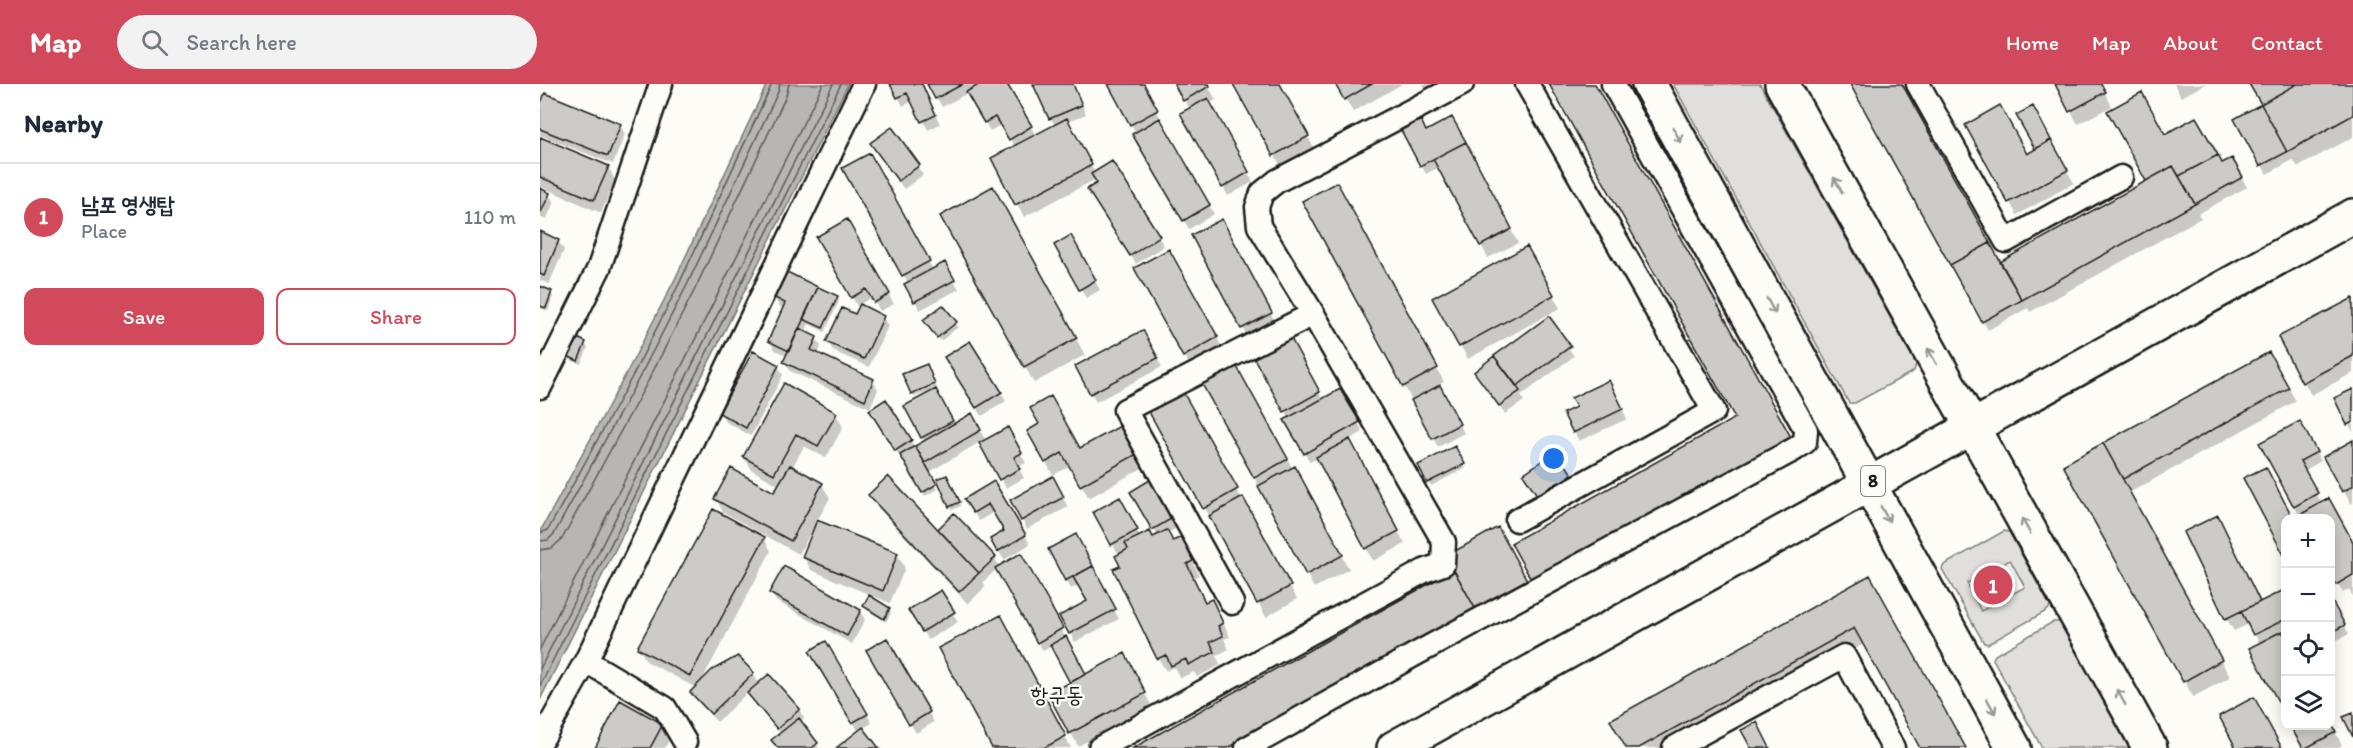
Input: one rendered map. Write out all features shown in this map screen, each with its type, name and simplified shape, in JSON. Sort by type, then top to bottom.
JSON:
[{"type":"main road","points":[[1649,84],[2014,748]]},
{"type":"main road","points":[[1782,84],[2150,748]]},
{"type":"main road","name":"8","points":[[1394,748],[2353,216]]},
{"type":"street","points":[[540,387],[598,267],[661,84]]},
{"type":"street","points":[[540,743],[586,661],[864,84]]},
{"type":"street","points":[[1100,748],[1425,571],[1443,564],[1444,542],[1313,314],[1259,226],[1257,207],[1262,192],[1277,181],[1462,84]]},
{"type":"street","points":[[1517,520],[1714,411],[1527,84]]},
{"type":"street","points":[[1247,748],[1805,442],[1806,430],[1613,84]]},
{"type":"street","points":[[1918,84],[2006,241],[2121,177]]},
{"type":"street","points":[[1232,603],[1125,410],[1313,314]]},
{"type":"street","points":[[1674,748],[1844,656],[1893,748]]},
{"type":"street","points":[[586,661],[665,708],[686,742]]},
{"type":"shaded area","points":[[1673,84],[1760,84],[1916,364],[1914,371],[1855,403],[1849,403]]},
{"type":"shaded area","points":[[2004,531],[2009,532],[2050,606],[2048,610],[1988,644],[1984,643],[1942,569],[1944,565]],"holes":[[[2010,560],[2025,587],[1981,611],[1967,583]]]},
{"type":"shaded area","points":[[2053,622],[2060,622],[2129,748],[2042,748],[1993,659],[1995,655]]},
{"type":"water","points":[[767,84],[848,84],[540,700],[540,532],[675,279]]},
{"type":"building","points":[[890,84],[922,84],[936,115],[921,122],[907,93],[897,98]]},
{"type":"building","points":[[927,84],[963,84],[935,99]]},
{"type":"building","points":[[980,84],[1007,84],[1032,126],[1009,140],[995,117],[984,123],[966,92]]},
{"type":"building","points":[[1033,84],[1073,84],[1082,105],[1049,119]]},
{"type":"building","points":[[1108,84],[1144,84],[1158,110],[1130,125]]},
{"type":"building","points":[[1174,84],[1209,84],[1210,86],[1183,101]]},
{"type":"building","points":[[1233,84],[1280,84],[1309,136],[1273,156]]},
{"type":"building","points":[[1335,84],[1372,84],[1344,100]]},
{"type":"building","points":[[1549,84],[1595,84],[1792,439],[1533,583],[1511,543],[1735,418]]},
{"type":"building","points":[[1850,84],[1902,84],[1990,243],[1950,265]]},
{"type":"building","points":[[2055,84],[2101,84],[2106,92],[2069,112]]},
{"type":"building","points":[[2249,84],[2297,84],[2261,104]]},
{"type":"building","points":[[2297,84],[2353,84],[2353,115],[2287,152],[2261,104]]},
{"type":"building","points":[[2142,92],[2165,134],[2196,117],[2218,155],[2179,176],[2173,166],[2146,181],[2107,111]]},
{"type":"building","points":[[545,93],[621,124],[608,156],[540,129],[540,105]]},
{"type":"building","points":[[1208,98],[1249,172],[1222,188],[1180,113]]},
{"type":"building","points":[[2261,104],[2287,152],[2260,166],[2234,119]]},
{"type":"building","points":[[2000,105],[2027,154],[2051,140],[2068,170],[2008,203],[1965,125]]},
{"type":"building","points":[[2033,106],[2051,140],[2035,149],[2016,115]]},
{"type":"building","points":[[1452,117],[1466,142],[1420,166],[1401,130],[1421,120],[1426,131]]},
{"type":"building","points":[[1067,118],[1092,165],[1015,205],[991,158]]},
{"type":"building","points":[[1160,118],[1210,205],[1183,221],[1132,134]]},
{"type":"building","points":[[892,127],[920,165],[898,181],[870,143]]},
{"type":"building","points":[[540,137],[609,166],[594,200],[540,177]]},
{"type":"building","points":[[1466,142],[1512,229],[1480,246],[1433,159]]},
{"type":"building","points":[[870,153],[930,261],[902,276],[842,168]]},
{"type":"building","points":[[2218,155],[2222,163],[2232,158],[2243,177],[2195,204],[2179,176]]},
{"type":"building","points":[[1112,161],[1160,236],[1130,256],[1087,189],[1097,183],[1091,174]]},
{"type":"building","points":[[2173,166],[2195,204],[2022,300],[2000,262]]},
{"type":"building","points":[[1337,182],[1438,368],[1403,387],[1302,201]]},
{"type":"building","points":[[993,186],[1077,338],[1024,367],[940,216]]},
{"type":"building","points":[[540,188],[550,193],[541,212],[540,211]]},
{"type":"building","points":[[847,219],[890,294],[874,303],[866,289],[851,298],[816,237]]},
{"type":"building","points":[[1222,219],[1272,313],[1241,329],[1191,235]]},
{"type":"building","points":[[540,231],[559,240],[544,276],[540,274]]},
{"type":"building","points":[[1071,235],[1096,280],[1079,290],[1054,245]]},
{"type":"building","points":[[1990,243],[2022,300],[1982,322],[1950,265]]},
{"type":"building","points":[[1527,246],[1554,295],[1459,347],[1432,298]]},
{"type":"building","points":[[1169,249],[1218,337],[1183,357],[1134,268]]},
{"type":"building","points":[[945,262],[955,280],[914,302],[904,284]]},
{"type":"building","points":[[785,271],[818,287],[789,351],[768,341],[785,303],[773,297]]},
{"type":"building","points":[[540,286],[552,291],[546,308],[540,306]]},
{"type":"building","points":[[818,287],[838,296],[823,328],[803,319]]},
{"type":"building","points":[[2353,298],[2353,356],[2302,383],[2278,337]]},
{"type":"building","points":[[860,304],[884,316],[864,359],[826,342],[842,308],[855,314]]},
{"type":"building","points":[[943,305],[957,322],[937,338],[923,320]]},
{"type":"building","points":[[1549,316],[1571,346],[1517,386],[1494,356]]},
{"type":"building","points":[[799,328],[817,337],[811,350],[874,379],[865,400],[783,362]]},
{"type":"building","points":[[1143,330],[1158,358],[1090,394],[1075,366]]},
{"type":"building","points":[[1288,333],[1320,392],[1284,412],[1251,353]]},
{"type":"building","points":[[575,337],[586,342],[578,361],[567,356]]},
{"type":"building","points":[[970,341],[1002,392],[976,408],[944,357]]},
{"type":"building","points":[[753,351],[779,365],[746,428],[719,413]]},
{"type":"building","points":[[2269,352],[2289,388],[2123,479],[2103,443]]},
{"type":"building","points":[[1494,356],[1520,391],[1499,406],[1474,372]]},
{"type":"building","points":[[927,364],[935,384],[911,394],[902,374]]},
{"type":"building","points":[[1236,365],[1288,459],[1254,478],[1202,384]]},
{"type":"building","points":[[1609,380],[1623,409],[1573,433],[1563,413],[1576,407],[1571,398]]},
{"type":"building","points":[[784,383],[837,413],[818,446],[796,434],[774,474],[743,457]]},
{"type":"building","points":[[1440,385],[1460,424],[1432,439],[1411,400]]},
{"type":"building","points":[[936,389],[953,421],[921,438],[904,406]]},
{"type":"building","points":[[1340,389],[1360,422],[1304,454],[1284,420]]},
{"type":"building","points":[[2353,389],[2353,422],[2347,425],[2334,398]]},
{"type":"building","points":[[1183,392],[1238,489],[1203,509],[1149,412]]},
{"type":"building","points":[[1051,396],[1080,448],[1122,425],[1137,454],[1080,486],[1062,453],[1045,463],[1027,431],[1039,424],[1030,408]]},
{"type":"building","points":[[886,399],[912,440],[895,451],[869,410]]},
{"type":"building","points":[[972,413],[981,430],[925,463],[915,446]]},
{"type":"building","points":[[2300,421],[2317,452],[2300,461],[2318,493],[2294,507],[2259,443]]},
{"type":"building","points":[[1008,427],[1022,453],[1014,457],[1020,469],[999,480],[979,443]]},
{"type":"building","points":[[1350,439],[1399,531],[1365,549],[1316,457]]},
{"type":"building","points":[[2353,440],[2353,486],[2342,492],[2323,457]]},
{"type":"building","points":[[2103,443],[2222,660],[2183,682],[2063,465]]},
{"type":"building","points":[[915,446],[937,484],[922,493],[900,455]]},
{"type":"building","points":[[1455,446],[1465,464],[1427,483],[1418,465]]},
{"type":"building","points":[[1556,451],[1572,474],[1539,498],[1523,474]]},
{"type":"building","points":[[790,465],[823,483],[791,541],[714,499],[731,468],[774,492]]},
{"type":"building","points":[[1295,466],[1343,555],[1306,575],[1258,486]]},
{"type":"building","points":[[2266,467],[2291,514],[2281,514],[2281,550],[2243,478]]},
{"type":"building","points":[[947,475],[960,502],[949,507],[937,479]]},
{"type":"building","points":[[888,476],[979,573],[959,592],[868,495]]},
{"type":"building","points":[[1053,476],[1064,497],[1021,521],[1010,500]]},
{"type":"building","points":[[1153,478],[1176,516],[1152,530],[1130,492]]},
{"type":"building","points":[[994,481],[1026,535],[997,552],[990,539],[1004,531],[988,504],[973,513],[964,499]]},
{"type":"building","points":[[1120,497],[1138,530],[1111,545],[1093,512]]},
{"type":"building","points":[[1243,497],[1291,586],[1257,604],[1209,516]]},
{"type":"building","points":[[2329,498],[2353,542],[2353,575],[2336,585],[2335,583],[2335,514],[2301,514]]},
{"type":"building","points":[[713,509],[765,537],[690,676],[637,648]]},
{"type":"building","points":[[954,513],[996,557],[979,573],[938,529]]},
{"type":"building","points":[[2218,515],[2260,602],[2225,619],[2183,532]]},
{"type":"building","points":[[817,520],[898,553],[883,591],[802,557]]},
{"type":"building","points":[[1498,527],[1528,582],[1476,610],[1446,556]]},
{"type":"building","points":[[1167,530],[1173,541],[1181,537],[1193,561],[1187,564],[1205,602],[1212,599],[1223,623],[1218,626],[1223,636],[1210,642],[1215,652],[1188,665],[1186,659],[1171,666],[1166,655],[1157,659],[1113,569],[1120,566],[1115,556],[1128,549],[1125,543],[1150,531],[1153,537]]},
{"type":"building","points":[[1076,534],[1093,566],[1065,581],[1048,549]]},
{"type":"building","points":[[1021,553],[1063,628],[1037,643],[995,568]]},
{"type":"building","points":[[784,566],[861,610],[847,636],[769,593]]},
{"type":"building","points":[[1093,566],[1116,609],[1069,634],[1059,616],[1087,601],[1073,577]]},
{"type":"building","points":[[1454,570],[1476,610],[1228,748],[1133,748]]},
{"type":"building","points":[[1870,575],[1966,748],[1920,748],[1854,628],[1639,748],[1626,748],[1610,720]]},
{"type":"building","points":[[941,590],[955,612],[922,632],[908,610]]},
{"type":"building","points":[[2281,591],[2281,621],[2253,635],[2241,611]]},
{"type":"building","points":[[869,595],[890,608],[884,619],[863,606]]},
{"type":"building","points":[[2335,607],[2345,625],[2335,630]]},
{"type":"building","points":[[1001,615],[1066,736],[1044,748],[992,748],[938,648]]},
{"type":"building","points":[[2281,632],[2281,707],[2249,648]]},
{"type":"building","points":[[1066,636],[1086,674],[1070,683],[1050,645]]},
{"type":"building","points":[[887,638],[930,712],[909,725],[866,650]]},
{"type":"building","points":[[826,641],[868,714],[852,723],[809,651]]},
{"type":"building","points":[[1125,653],[1146,693],[1069,734],[1048,694]]},
{"type":"building","points":[[738,656],[754,673],[711,714],[690,692],[712,670]]},
{"type":"building","points":[[769,674],[800,709],[777,729],[747,693]]},
{"type":"building","points":[[2254,697],[2282,748],[2236,748],[2219,716]]},
{"type":"building","points":[[620,700],[663,724],[650,748],[595,748]]},
{"type":"building","points":[[2353,713],[2353,737],[2343,717]]},
{"type":"building","points":[[799,718],[818,743],[812,748],[778,748],[771,740]]},
{"type":"building","points":[[1757,722],[1770,748],[1751,748],[1741,730]]},
{"type":"building","points":[[863,727],[879,748],[836,748]]},
{"type":"building","points":[[2292,730],[2335,730],[2336,732],[2306,748],[2303,748]]},
{"type":"place","name":"남포 영생탑","points":[[1993,585]]},
{"type":"district","name":"항구동","points":[[1057,694]]}]
